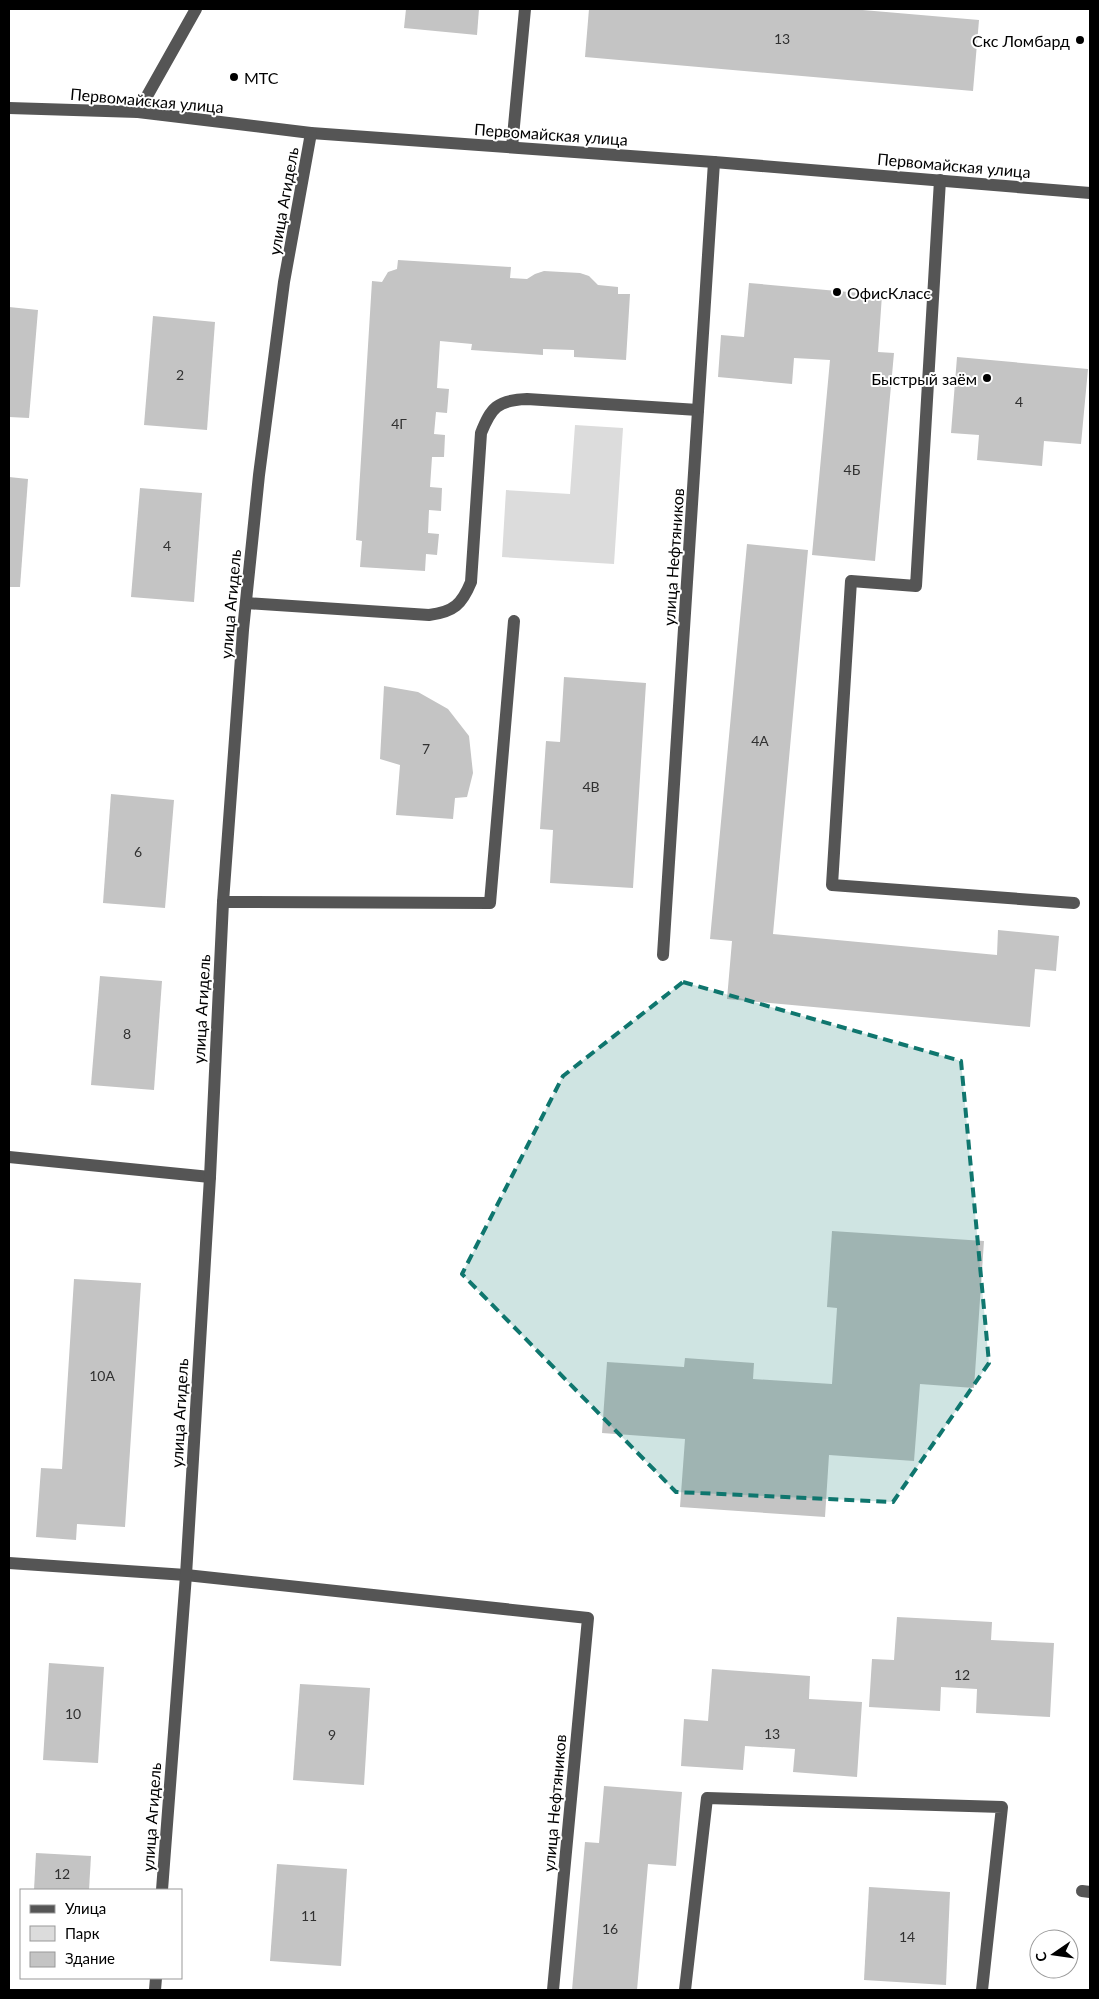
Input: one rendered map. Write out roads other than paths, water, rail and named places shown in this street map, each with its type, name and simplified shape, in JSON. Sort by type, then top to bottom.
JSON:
[{"type":"street","points":[[138,112],[196,9]]},
{"type":"street","points":[[512,147],[525,9]]},
{"type":"street","name":"Первомайская улица","points":[[9,108],[138,112],[311,133],[714,162],[1090,193]]},
{"type":"street","name":"улица Агидель","points":[[162,1889],[186,1575],[210,1177],[222,902],[246,603],[284,282],[311,133]]},
{"type":"street","name":"улица Нефтяников","points":[[663,955],[714,162]]},
{"type":"street","points":[[940,180],[916,586],[851,581],[832,885],[1074,903]]},
{"type":"street","points":[[246,603],[429,615],[444,613],[456,607],[464,598],[471,582],[481,433],[489,413],[499,404],[511,399],[526,399],[698,410]]},
{"type":"street","points":[[222,902],[490,904],[514,621]]},
{"type":"street","points":[[9,1157],[210,1177]]},
{"type":"street","points":[[9,1563],[186,1575]]},
{"type":"street","name":"улица Нефтяников","points":[[186,1575],[588,1618],[553,1990]]},
{"type":"street","points":[[685,1990],[707,1798],[1002,1807],[982,1990]]},
{"type":"place","name":"Скс Ломбард","points":[[1080,40]]},
{"type":"place","name":"МТС","points":[[234,77]]},
{"type":"place","name":"ОфисКласс","points":[[837,292]]},
{"type":"place","name":"Быстрый заём","points":[[987,378]]}]
